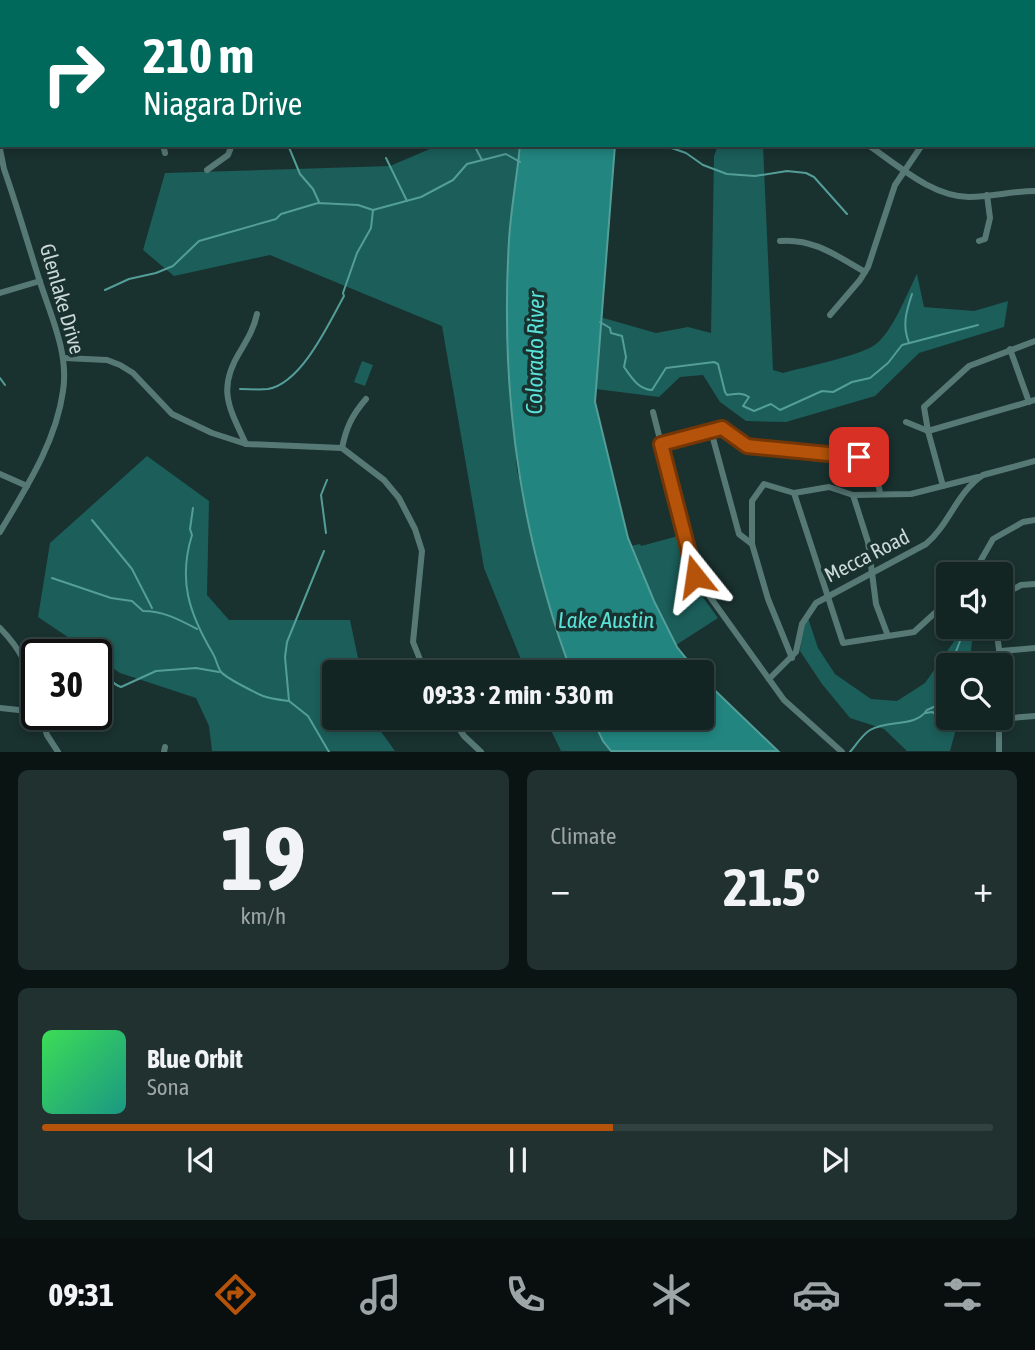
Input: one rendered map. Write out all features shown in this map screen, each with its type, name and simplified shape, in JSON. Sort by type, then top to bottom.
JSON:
[{"type":"street","points":[[207,170],[228,155],[231,147]]},
{"type":"street","points":[[871,147],[940,191],[960,196],[1035,191]]},
{"type":"street","points":[[830,315],[866,272],[895,185],[920,147]]},
{"type":"street","name":"Glenlake Drive","points":[[0,149],[64,358],[63,391],[56,421],[27,486],[0,532]]},
{"type":"street","points":[[979,241],[985,239],[988,230],[990,218],[987,195]]},
{"type":"street","points":[[780,241],[811,243],[866,272]]},
{"type":"street","points":[[0,293],[40,282]]},
{"type":"street","points":[[246,444],[229,408],[225,387],[231,365],[255,327],[257,314]]},
{"type":"street","points":[[943,486],[924,407],[969,366],[1035,341]]},
{"type":"street","points":[[906,422],[928,432],[1032,401],[1010,349]]},
{"type":"street","points":[[64,358],[107,359],[120,365],[133,373],[172,414],[212,433],[246,444],[342,448],[384,480],[415,528],[422,551],[413,642],[420,660]]},
{"type":"street","points":[[342,448],[350,421],[366,400]]},
{"type":"street","points":[[653,412],[695,576],[784,700],[842,751]]},
{"type":"street","points":[[661,444],[722,428],[747,446],[859,457],[874,463],[880,493]]},
{"type":"street","points":[[710,431],[739,534],[752,544]]},
{"type":"street","points":[[769,679],[792,658],[768,599],[752,544],[752,501],[764,484],[794,494],[829,487],[853,495],[911,494],[1035,461]]},
{"type":"street","points":[[0,474],[27,486]]},
{"type":"street","name":"Mecca Road","points":[[792,658],[796,652],[802,624],[816,603],[933,539],[966,490],[983,475]]},
{"type":"street","points":[[794,494],[843,643],[914,632],[936,612]]},
{"type":"street","points":[[853,495],[868,541],[876,604],[888,636]]},
{"type":"street","points":[[980,562],[993,539],[1023,522],[1035,520]]},
{"type":"street","points":[[1013,589],[1021,585],[1035,584]]},
{"type":"street","points":[[0,628],[21,654]]},
{"type":"street","points":[[998,639],[1001,652],[1035,648]]},
{"type":"street","points":[[0,708],[21,709]]},
{"type":"street","points":[[1013,717],[1035,716]]},
{"type":"street","points":[[45,730],[58,751]]},
{"type":"street","points":[[460,730],[481,751]]},
{"type":"street","points":[[999,730],[999,751]]},
{"type":"shaded area","points":[[434,147],[520,147],[509,238],[506,323],[517,470],[561,646],[567,660],[521,660],[484,568],[442,326],[270,255],[174,276],[143,250],[165,173],[390,166]]},
{"type":"shaded area","points":[[717,147],[763,147],[773,370],[783,373],[858,353],[876,344],[894,321],[917,274],[924,307],[974,311],[1008,301],[1004,327],[919,353],[875,396],[786,422],[746,421],[720,402],[703,375],[680,377],[659,397],[596,389],[600,317],[656,333],[688,327],[711,333],[714,156]]},
{"type":"shaded area","points":[[362,361],[373,365],[365,386],[354,382]]},
{"type":"shaded area","points":[[147,456],[209,501],[207,595],[229,620],[350,620],[358,660],[322,660],[322,730],[380,730],[395,751],[212,751],[209,726],[196,698],[120,673],[112,668],[112,639],[71,639],[38,617],[50,543]]},
{"type":"shaded area","points":[[678,536],[689,578],[718,618],[676,645],[631,546]]},
{"type":"shaded area","points":[[808,618],[818,648],[835,674],[871,699],[897,701],[925,683],[936,667],[936,730],[956,730],[950,751],[907,751],[884,729],[850,718],[822,684],[800,651],[802,630]]},
{"type":"shaded area","points":[[956,639],[972,639],[971,653],[946,653]]},
{"type":"shaded area","points":[[551,730],[598,730],[611,751],[561,751]]},
{"type":"water","name":"Lake Austin","points":[[520,147],[615,147],[595,402],[628,538],[654,601],[677,647],[687,660],[568,660],[533,544],[517,458],[509,371],[507,284],[510,228]]},
{"type":"water","points":[[714,690],[778,751],[611,751],[598,730],[714,730]]},
{"type":"waterway","points":[[289,147],[300,174],[313,189],[319,202]]},
{"type":"waterway","points":[[475,147],[482,160]]},
{"type":"waterway","points":[[669,147],[727,174],[755,176],[787,171],[806,173],[814,177],[847,214]]},
{"type":"waterway","points":[[105,290],[129,279],[173,266],[199,241],[276,219],[281,214],[318,203],[358,205],[373,210],[421,197],[453,180],[467,164],[506,154],[520,162]]},
{"type":"waterway","points":[[386,158],[407,201]]},
{"type":"waterway","points":[[240,389],[268,389],[292,376],[303,364],[344,296],[357,253],[371,228],[373,210]]},
{"type":"waterway","points":[[909,343],[906,318],[912,294]]},
{"type":"waterway","points":[[600,322],[610,328],[611,333],[622,336],[626,357],[624,367],[643,388],[652,390],[666,368],[714,362],[718,364],[727,395],[746,395],[749,397],[743,406],[754,411],[771,404],[780,410],[822,391],[833,392],[852,382],[870,378],[888,363],[902,345],[978,325]]},
{"type":"waterway","points":[[0,378],[5,385]]},
{"type":"waterway","points":[[326,533],[321,495],[327,480]]},
{"type":"waterway","points":[[193,508],[186,582],[197,624],[221,672],[228,678],[263,696],[289,701]]},
{"type":"waterway","points":[[92,520],[132,569],[152,608]]},
{"type":"waterway","points":[[324,551],[287,642],[285,657],[289,701],[308,716],[329,752]]},
{"type":"waterway","points":[[52,578],[111,598],[132,601],[143,611],[164,614],[197,629]]},
{"type":"waterway","points":[[956,653],[961,639]]},
{"type":"waterway","points":[[112,681],[121,687],[156,671],[196,668],[219,672]]},
{"type":"waterway","points":[[850,752],[870,730],[916,719],[936,706]]},
{"type":"waterway","points":[[926,713],[936,714]]},
{"type":"route","points":[[695,576],[661,444],[722,428],[747,446],[859,457]]},
{"type":"water label","name":"Colorado River","points":[[535,353]]}]
